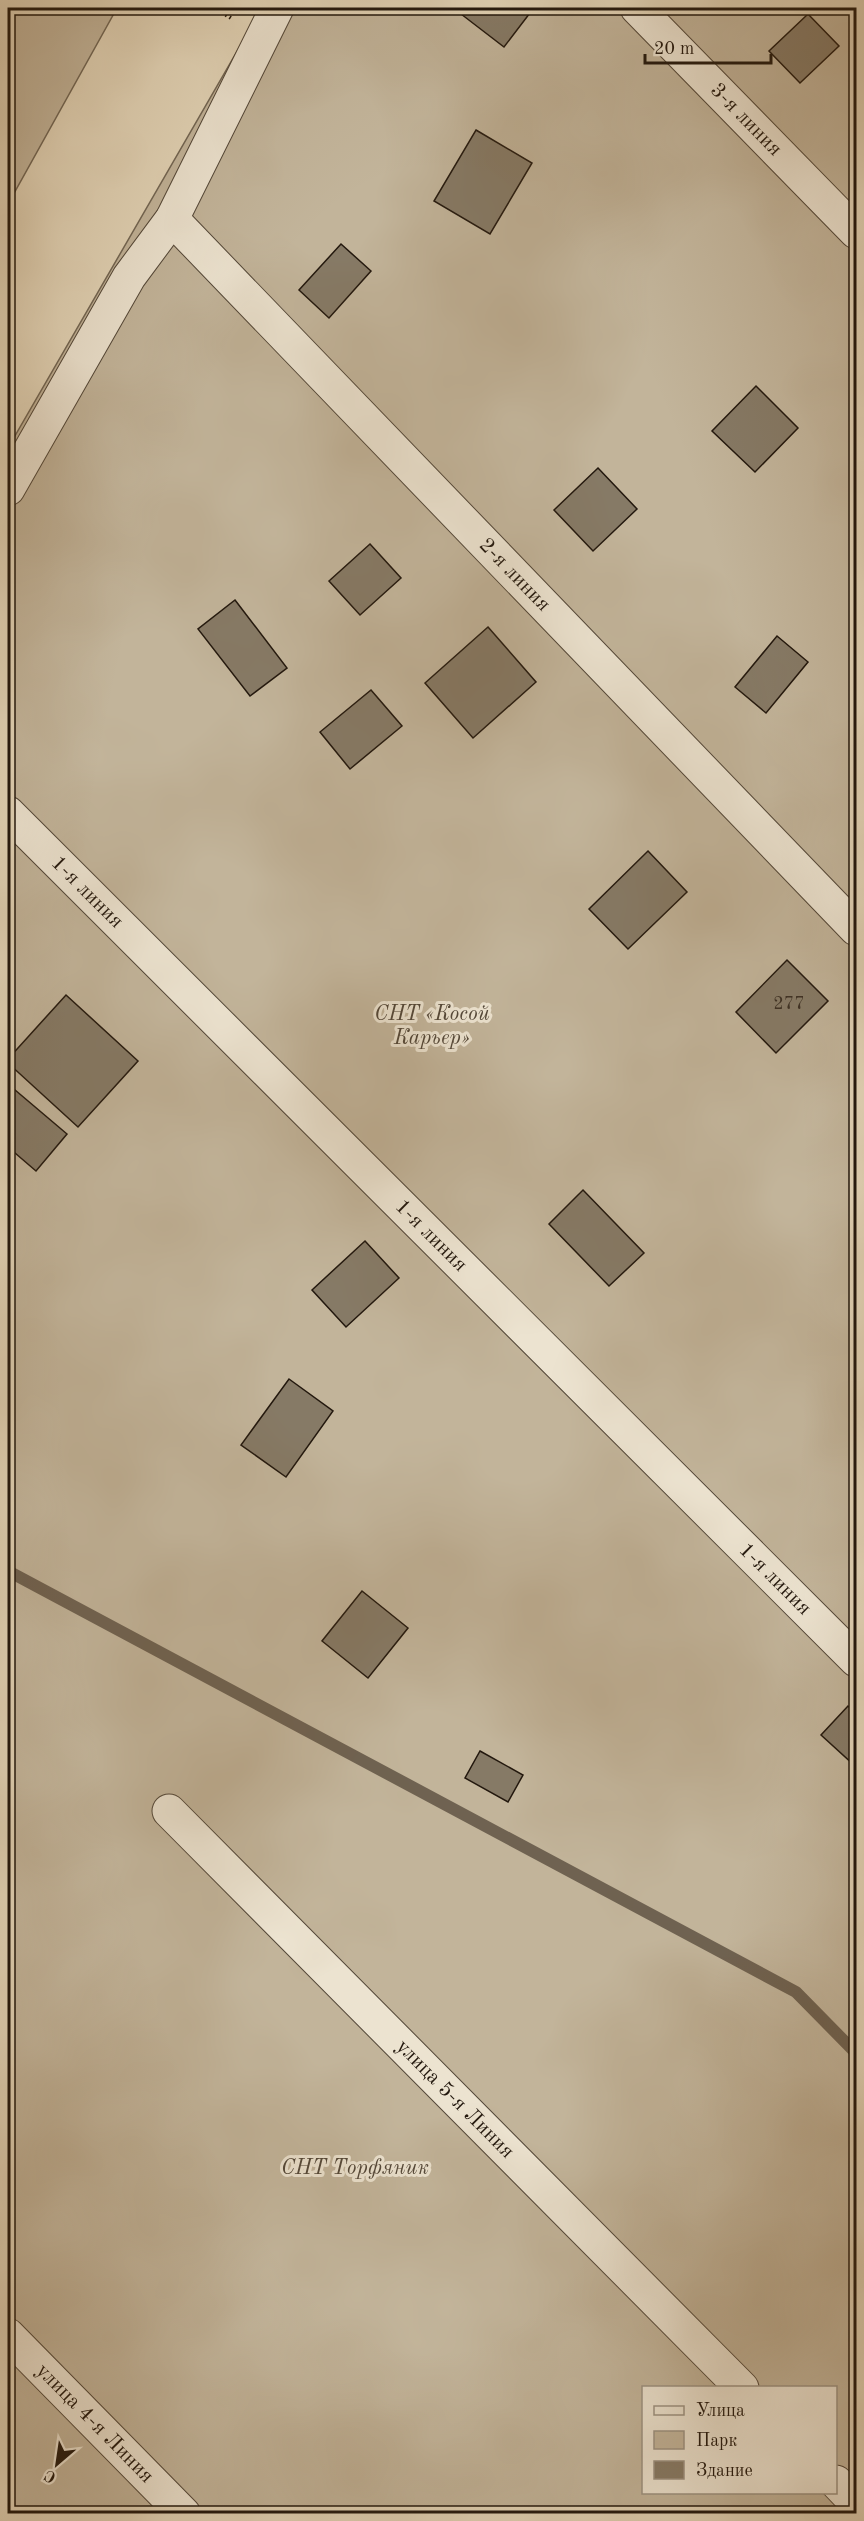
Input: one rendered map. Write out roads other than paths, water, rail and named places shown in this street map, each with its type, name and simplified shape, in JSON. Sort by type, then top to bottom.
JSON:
[{"type":"street","points":[[8,489],[129,277],[172,219],[277,8]]},
{"type":"street","name":"3-я линия","points":[[637,8],[856,232]]},
{"type":"street","name":"2-я линия","points":[[172,219],[856,929]]},
{"type":"street","name":"1-я линия","points":[[8,813],[856,1660]]},
{"type":"street","name":"улица 5-я Линия","points":[[169,1811],[740,2386]]},
{"type":"street","name":"улица 4-я Линия","points":[[8,2335],[184,2514]]},
{"type":"street","points":[[837,2483],[856,2503]]},
{"type":"waterway","points":[[8,1571],[796,1992],[856,2053]]},
{"type":"park label","name":"СНТ «Косой Карьер»","points":[[432,1026]]},
{"type":"park label","name":"СНТ Торфяник","points":[[355,2168]]}]
